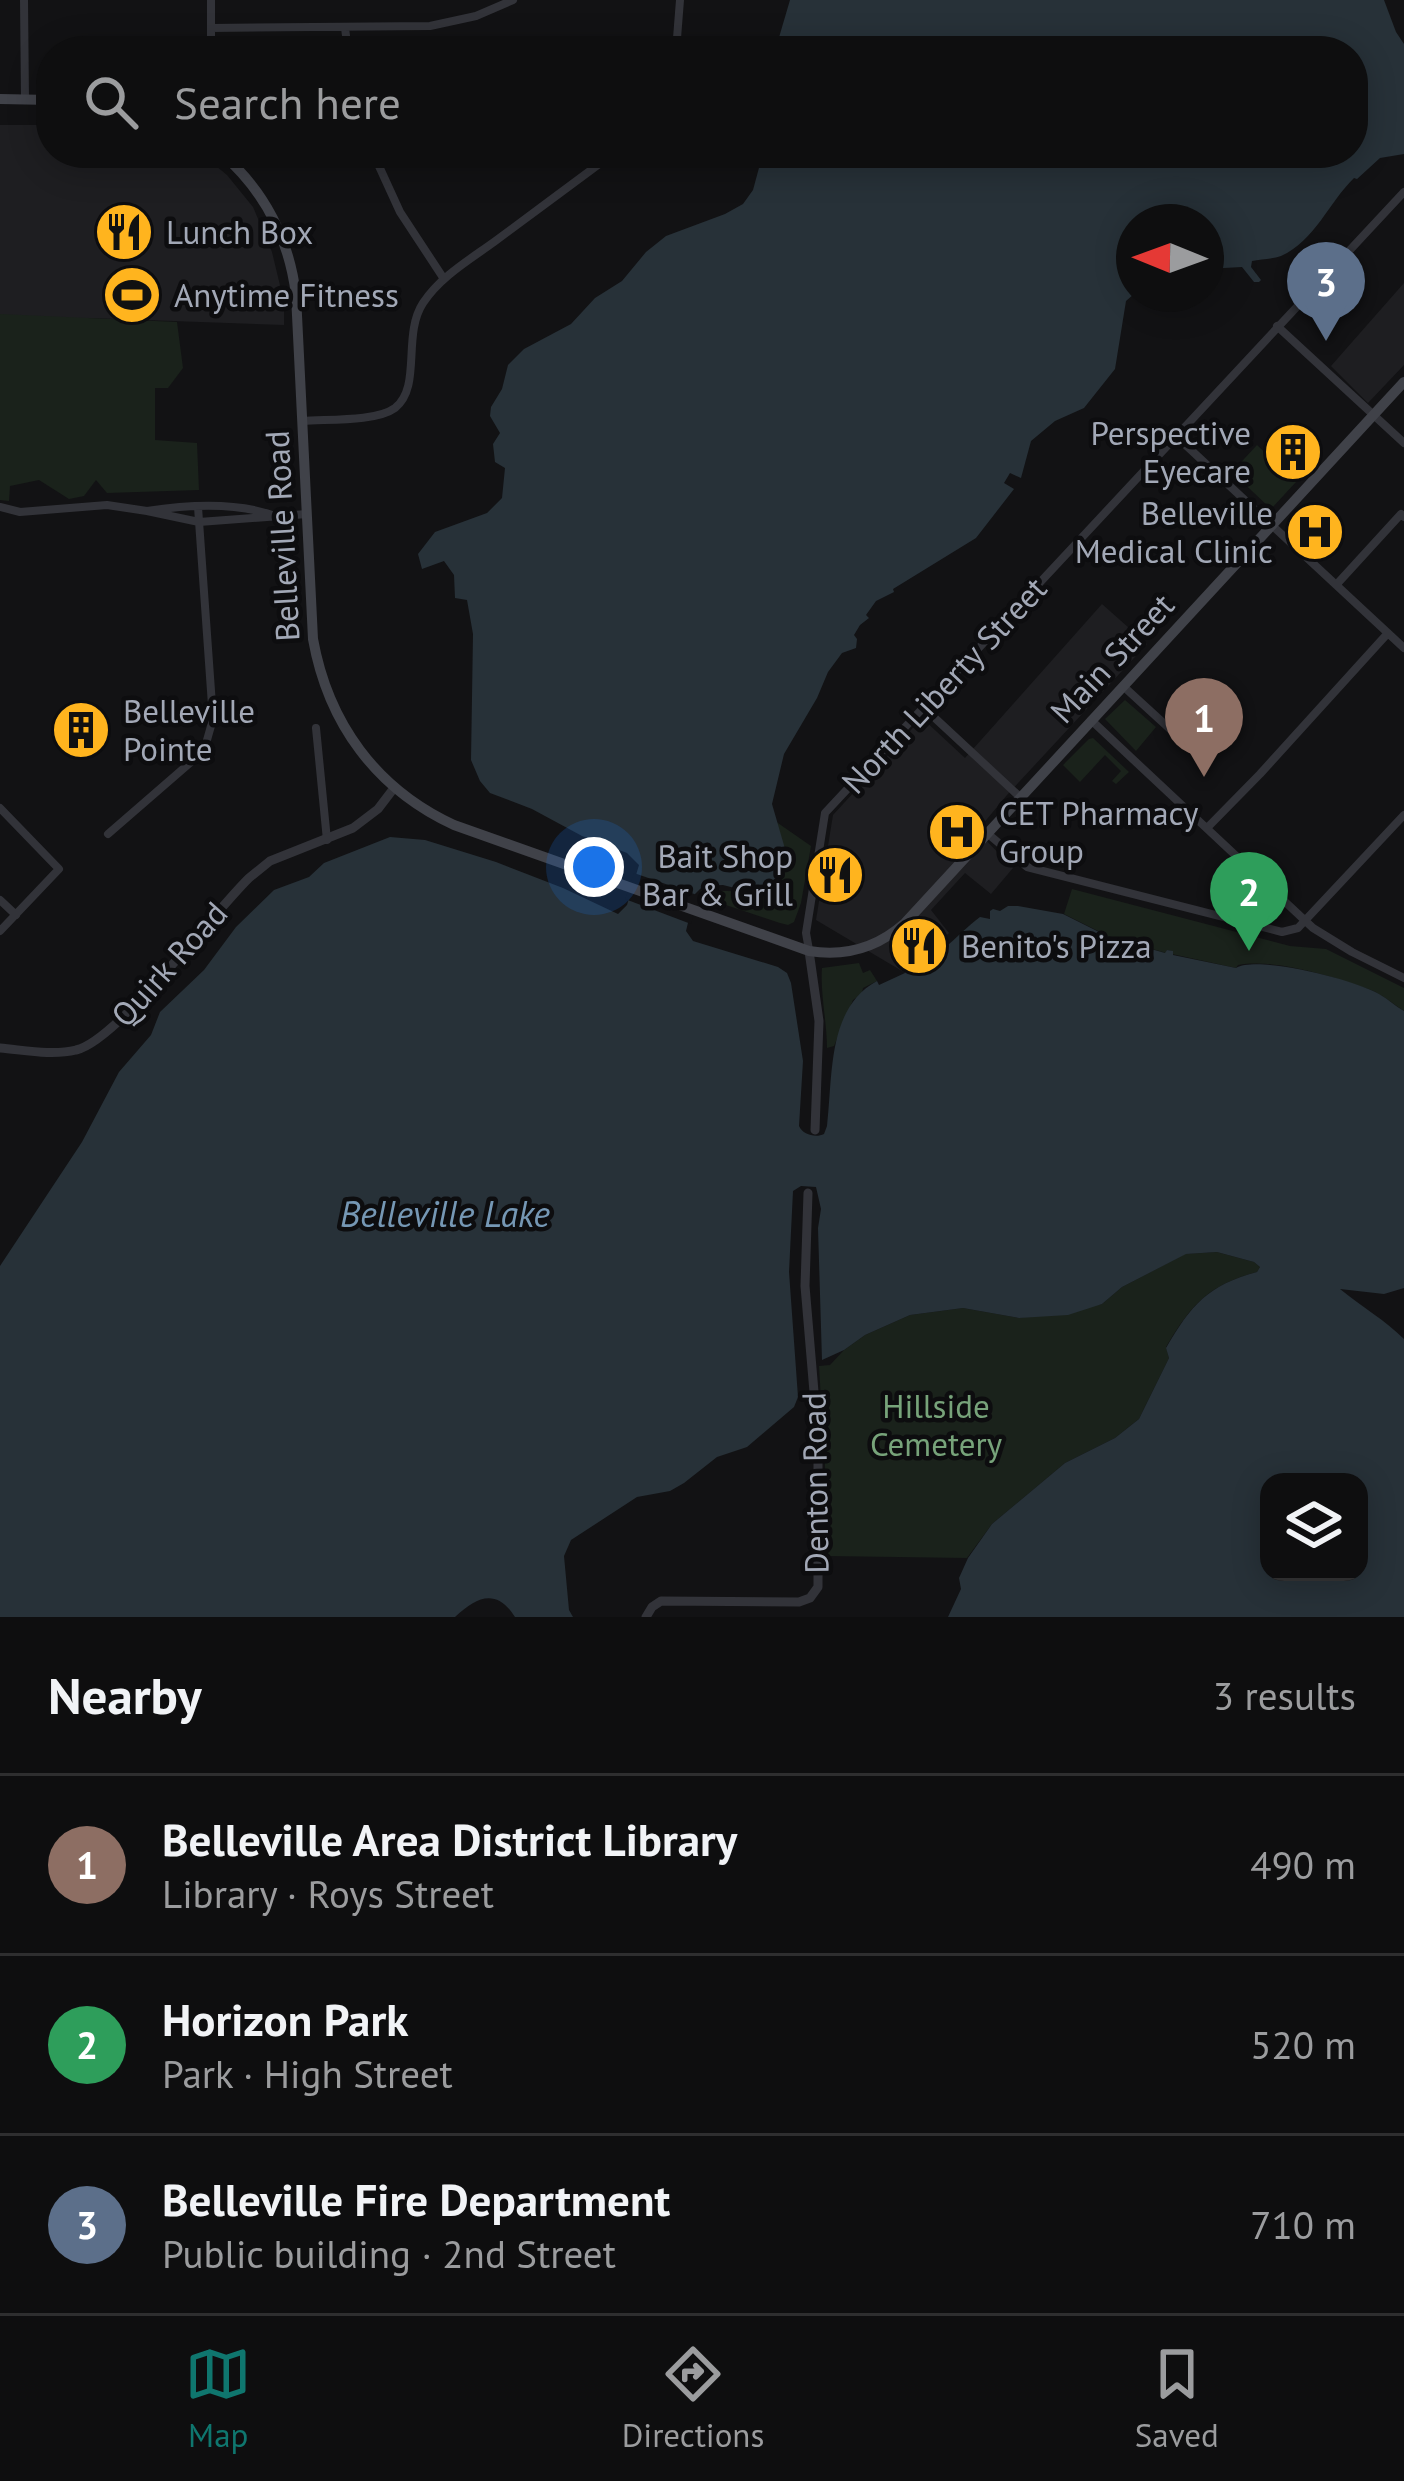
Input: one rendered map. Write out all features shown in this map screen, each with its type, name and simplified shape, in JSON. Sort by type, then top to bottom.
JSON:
[{"type":"main road","points":[[0,99],[36,99]]},
{"type":"main road","name":"Belleville Road","points":[[237,168],[265,203],[286,249],[296,295],[313,639],[323,682],[353,743],[394,788],[454,825],[809,951],[849,952]]},
{"type":"main road","name":"Main Street","points":[[849,952],[873,945],[898,929],[1404,382]]},
{"type":"street","points":[[24,0],[25,99]]},
{"type":"street","points":[[211,0],[211,36]]},
{"type":"street","points":[[211,28],[413,27],[476,16],[513,0]]},
{"type":"street","points":[[677,36],[680,0]]},
{"type":"street","points":[[345,28],[346,36]]},
{"type":"street","points":[[380,168],[400,212],[444,279]]},
{"type":"street","points":[[303,421],[377,415],[398,405],[410,380],[415,318],[427,297],[444,279],[594,168]]},
{"type":"street","name":"North Liberty Street","points":[[809,951],[806,933],[825,813],[1404,192]]},
{"type":"street","points":[[1277,326],[1404,443]]},
{"type":"street","points":[[1177,437],[1404,648]]},
{"type":"street","points":[[1,507],[20,512],[107,505],[199,522],[307,514]]},
{"type":"street","points":[[147,511],[198,507],[256,509],[272,515]]},
{"type":"street","points":[[108,834],[191,762],[211,734],[198,507]]},
{"type":"street","points":[[1337,584],[1401,514],[1404,517]]},
{"type":"street","points":[[1207,828],[1388,633]]},
{"type":"street","points":[[1123,686],[1182,740]]},
{"type":"street","points":[[923,707],[1020,797]]},
{"type":"street","points":[[1091,720],[1304,920],[1341,946],[1404,978]]},
{"type":"street","points":[[316,728],[327,839]]},
{"type":"street","name":"Quirk Road","points":[[0,1048],[61,1052],[94,1044],[249,878],[270,861],[366,820],[394,788]]},
{"type":"street","points":[[0,808],[59,869],[0,931]]},
{"type":"street","points":[[988,833],[1027,867],[1282,932],[1296,930],[1404,815]]},
{"type":"street","points":[[0,900],[16,915]]},
{"type":"street","points":[[809,951],[819,1021],[815,1130]]},
{"type":"street","name":"Denton Road","points":[[646,1617],[661,1601],[799,1602],[810,1598],[818,1587],[818,1439],[806,1286],[808,1193]]},
{"type":"shaded area","points":[[0,125],[36,125],[36,168],[218,168],[253,207],[272,252],[284,302],[284,325],[0,319]]},
{"type":"shaded area","points":[[1404,283],[1404,365],[1368,403],[1331,366]]},
{"type":"shaded area","points":[[1102,604],[1147,644],[977,831],[1013,868],[991,894],[965,873],[931,910],[949,933],[907,974],[816,920],[833,815],[922,718],[965,758]]},
{"type":"green space","points":[[0,314],[177,322],[183,368],[168,388],[155,388],[155,440],[197,443],[199,490],[107,493],[96,480],[84,496],[69,499],[39,480],[10,486],[9,501],[0,500]]},
{"type":"green space","points":[[1257,445],[1296,482],[1271,509],[1232,472]]},
{"type":"green space","points":[[1125,700],[1156,727],[1136,751],[1105,719]]},
{"type":"green space","points":[[1093,738],[1129,772],[1116,784],[1112,781],[1121,771],[1105,755],[1080,782],[1063,765]]},
{"type":"green space","points":[[775,821],[811,846],[794,922],[780,923],[699,896],[701,890],[738,891],[788,902],[777,886]]},
{"type":"green space","points":[[1072,889],[1290,946],[1326,949],[1404,988],[1404,1011],[1371,990],[1305,970],[1270,964],[1236,968],[1108,936],[1064,914]]},
{"type":"green space","points":[[859,963],[863,973],[870,970],[877,981],[853,1000],[834,1046],[827,1048],[822,968]]},
{"type":"green space","name":"Hillside Cemetery","points":[[1217,1252],[1260,1267],[1213,1290],[1184,1319],[1166,1347],[1169,1358],[1139,1419],[1115,1438],[1065,1463],[992,1524],[967,1558],[827,1556],[819,1366],[830,1365],[865,1335],[910,1315],[963,1308],[1019,1318],[1102,1304],[1122,1287],[1185,1254]]},
{"type":"water","name":"Belleville Lake","points":[[790,0],[1384,0],[1404,44],[1404,154],[1380,158],[1357,179],[1354,178],[1293,249],[1252,261],[1259,282],[1242,267],[1224,268],[1224,204],[1116,204],[1116,312],[1124,312],[1115,369],[1084,408],[1055,421],[1031,441],[1021,478],[1010,473],[1004,483],[1014,489],[976,538],[876,601],[854,635],[856,648],[842,653],[828,672],[784,754],[772,804],[788,859],[778,885],[790,891],[789,902],[723,885],[703,886],[695,894],[686,931],[693,941],[787,973],[803,1061],[799,1126],[814,1136],[824,1134],[827,1126],[832,1065],[849,1008],[877,981],[879,985],[925,963],[980,917],[990,919],[993,909],[1018,906],[1063,914],[1109,937],[1236,968],[1265,965],[1329,976],[1367,988],[1404,1011],[1404,1288],[1384,1294],[1340,1289],[1404,1339],[1404,1617],[948,1617],[968,1558],[992,1524],[1065,1463],[1115,1438],[1139,1419],[1169,1358],[1166,1348],[1193,1308],[1213,1290],[1260,1267],[1217,1252],[1186,1254],[1122,1287],[1102,1304],[1068,1315],[1019,1318],[963,1308],[910,1315],[822,1360],[821,1209],[816,1187],[801,1186],[793,1191],[789,1272],[798,1397],[794,1407],[747,1447],[717,1457],[670,1491],[637,1497],[571,1540],[564,1556],[573,1617],[515,1617],[501,1602],[486,1598],[455,1617],[0,1617],[0,1266],[82,1142],[119,1072],[151,1035],[160,1012],[274,890],[309,877],[324,863],[390,837],[425,840],[496,862],[618,914],[627,905],[639,865],[627,853],[490,793],[480,781],[471,760],[473,634],[467,600],[455,598],[454,575],[444,561],[422,569],[418,554],[435,532],[487,513],[502,498],[505,468],[495,462],[493,444],[500,433],[490,416],[508,365],[524,349],[571,324],[666,236],[743,204],[759,168],[1368,168],[1368,36],[779,36]]},
{"type":"pier","points":[[634,873],[700,896],[691,924],[625,899]]},
{"type":"place","name":"Lunch Box","points":[[124,232]]},
{"type":"place","name":"Anytime Fitness","points":[[132,295]]},
{"type":"place","name":"Belleville Fire Department","points":[[1326,341]]},
{"type":"place","name":"Perspective Eyecare","points":[[1293,452]]},
{"type":"place","name":"Belleville Medical Clinic","points":[[1315,532]]},
{"type":"place","name":"Belleville Pointe","points":[[81,730]]},
{"type":"place","name":"Belleville Area District Library","points":[[1204,777]]},
{"type":"place","name":"CET Pharmacy Group","points":[[957,832]]},
{"type":"place","name":"Bait Shop Bar & Grill","points":[[835,875]]},
{"type":"place","name":"Benito's Pizza","points":[[919,946]]},
{"type":"place","name":"Horizon Park","points":[[1249,951]]}]
